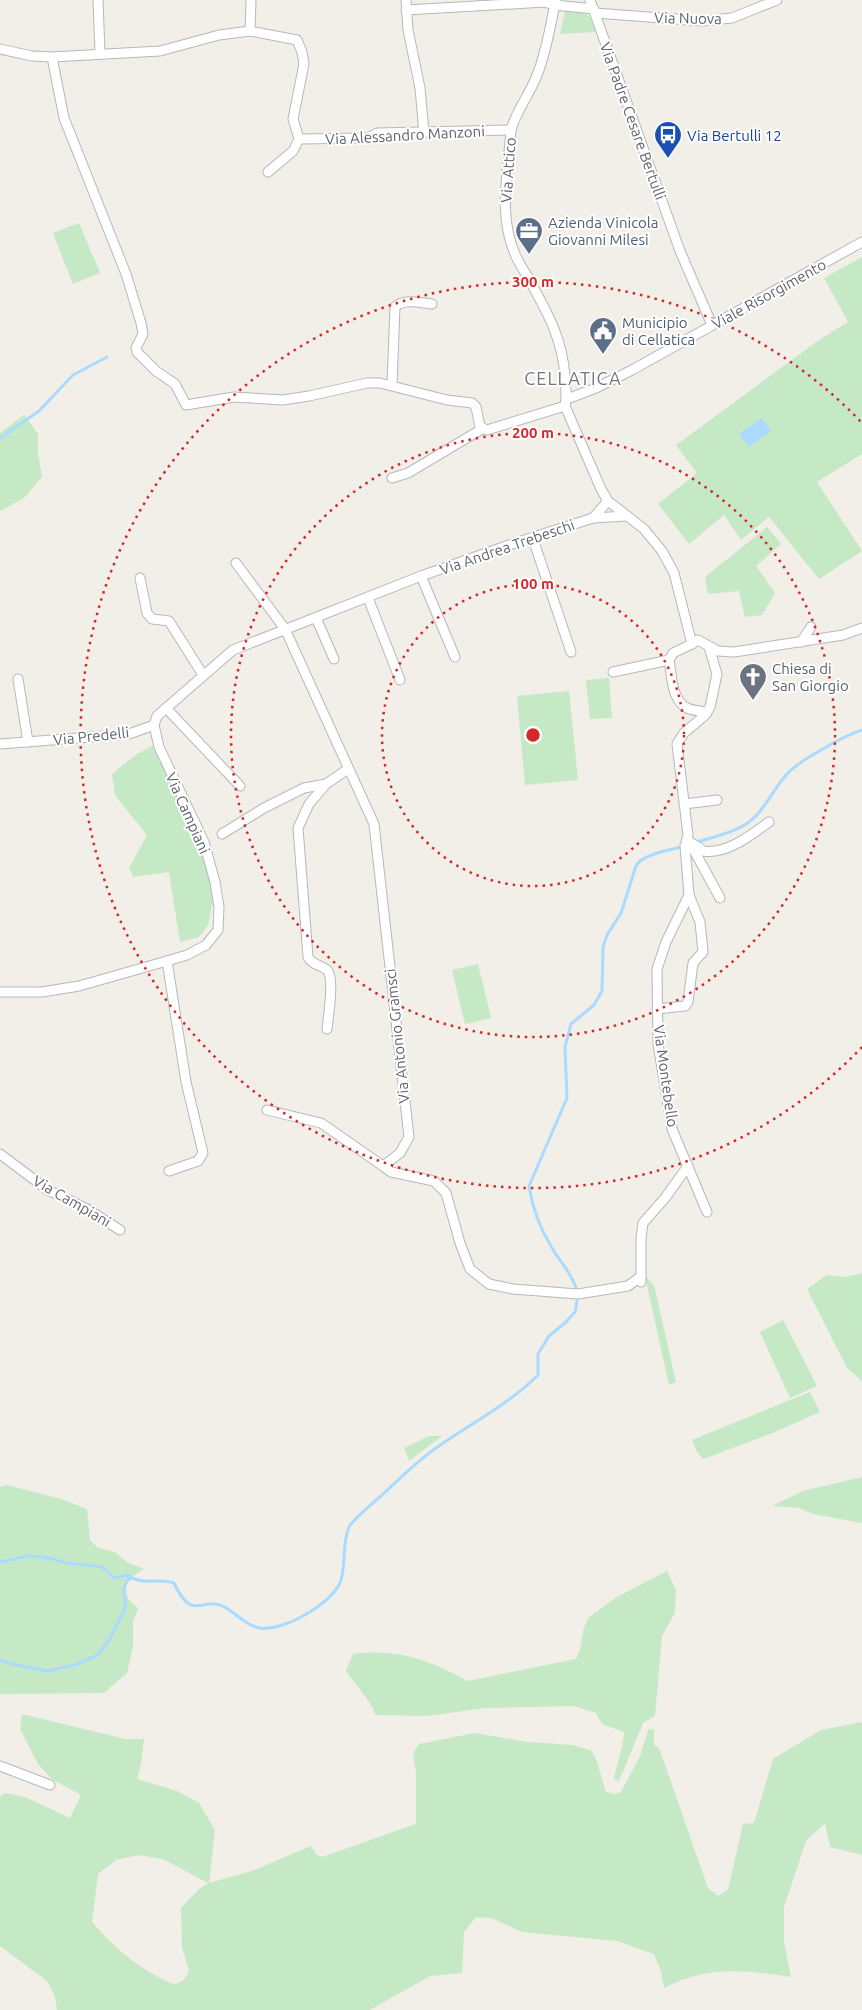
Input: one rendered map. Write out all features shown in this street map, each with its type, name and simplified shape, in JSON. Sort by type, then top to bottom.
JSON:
[{"type":"street","points":[[98,0],[100,53]]},
{"type":"street","points":[[250,31],[251,0]]},
{"type":"street","points":[[406,0],[406,10],[420,88],[424,133]]},
{"type":"street","name":"Via Padre Cesare Bertulli","points":[[590,0],[680,251],[712,325]]},
{"type":"street","name":"Via Nuova","points":[[406,10],[545,2],[595,11],[702,21],[732,18],[777,0]]},
{"type":"street","name":"Via Attico","points":[[555,3],[546,49],[537,76],[513,122],[511,130],[505,209],[508,230],[515,254],[553,322],[558,336],[564,364],[564,404],[608,501]]},
{"type":"street","points":[[0,49],[32,56],[52,57],[160,51],[219,34],[250,31],[297,40],[304,64],[293,119],[299,139],[293,151],[268,172]]},
{"type":"street","points":[[52,57],[64,118],[126,274],[141,324],[143,334],[136,348],[137,352],[156,371],[175,384],[188,406],[234,398],[283,400],[367,383],[392,384],[447,400],[472,403],[476,407],[482,429]]},
{"type":"street","name":"Via Alessandro Manzoni","points":[[299,139],[368,138],[377,133],[511,130]]},
{"type":"street","name":"Viale Risorgimento","points":[[392,481],[482,429],[487,430],[564,404],[596,388],[862,242]]},
{"type":"street","points":[[392,384],[395,307],[404,302],[432,304]]},
{"type":"street","points":[[608,501],[644,529],[662,551],[674,573],[695,642]]},
{"type":"street","name":"Via Andrea Trebeschi","points":[[593,518],[608,501]]},
{"type":"street","name":"Via Andrea Trebeschi","points":[[154,726],[157,716],[233,650],[421,576],[593,518],[627,516]]},
{"type":"street","points":[[533,539],[571,652]]},
{"type":"street","name":"Via Antonio Gramsci","points":[[236,563],[285,629],[374,824],[409,1137],[400,1153],[383,1166]]},
{"type":"street","name":"Via Andrea Trebeschi","points":[[421,576],[455,657]]},
{"type":"street","points":[[140,578],[147,613],[152,619],[169,621],[203,675]]},
{"type":"street","points":[[368,598],[400,680]]},
{"type":"street","points":[[316,618],[334,660]]},
{"type":"street","points":[[801,642],[811,627]]},
{"type":"street","points":[[695,642],[718,651],[734,652],[843,635],[862,628]]},
{"type":"street","points":[[613,672],[671,657],[695,642]]},
{"type":"street","points":[[708,647],[717,674],[707,713],[684,733],[677,744],[688,841],[720,898]]},
{"type":"street","points":[[671,657],[675,692],[679,702],[689,710],[707,713]]},
{"type":"street","points":[[18,679],[28,742]]},
{"type":"street","points":[[166,708],[240,786]]},
{"type":"street","name":"Via Predelli","points":[[0,744],[129,734],[154,726]]},
{"type":"street","name":"Via Campiani","points":[[0,992],[42,992],[79,986],[167,961],[187,955],[206,945],[218,930],[219,907],[215,882],[204,842],[158,747],[154,726]]},
{"type":"street","points":[[327,1029],[331,978],[327,970],[311,963],[308,957],[298,828],[309,804],[326,784],[348,769]]},
{"type":"street","points":[[222,834],[264,808],[304,788],[326,784]]},
{"type":"street","points":[[684,804],[717,800]]},
{"type":"street","points":[[688,841],[706,852],[737,845],[769,822]]},
{"type":"street","points":[[657,1009],[685,1006],[688,1002],[693,963],[703,952],[700,922],[689,895],[685,846],[688,841]]},
{"type":"street","name":"Via Montebello","points":[[689,895],[666,942],[657,968],[658,1044],[672,1130],[707,1212]]},
{"type":"street","points":[[167,961],[186,1082],[203,1154],[198,1161],[169,1171]]},
{"type":"street","points":[[267,1110],[320,1123],[392,1172],[434,1181],[446,1193],[460,1243],[470,1269],[489,1284],[513,1289],[578,1294],[628,1286],[641,1279],[643,1223],[665,1198],[688,1166]]},
{"type":"street","name":"Via Campiani","points":[[0,1154],[48,1190],[87,1209],[120,1230]]},
{"type":"street","points":[[0,1766],[50,1785]]},
{"type":"green space","points":[[565,11],[583,13],[590,17],[596,32],[560,34]]},
{"type":"green space","points":[[79,223],[100,273],[73,284],[53,233]]},
{"type":"green space","points":[[862,257],[862,454],[817,482],[862,551],[819,579],[769,517],[741,540],[724,515],[689,544],[658,504],[697,473],[676,445],[819,340],[848,322],[824,278]]},
{"type":"green space","points":[[24,415],[38,434],[38,454],[42,477],[24,498],[0,511],[0,433]]},
{"type":"green space","points":[[767,527],[781,544],[756,566],[775,593],[762,615],[745,617],[739,591],[708,594],[705,577]]},
{"type":"green space","points":[[609,678],[612,718],[590,719],[586,680]]},
{"type":"green space","points":[[569,691],[578,780],[525,785],[517,696]]},
{"type":"green space","points":[[154,745],[199,839],[210,871],[213,901],[208,925],[199,937],[180,942],[169,872],[133,877],[129,868],[147,835],[115,795],[112,774],[137,754]]},
{"type":"green space","points":[[478,964],[491,1018],[465,1024],[452,970]]},
{"type":"green space","points":[[862,1273],[862,1381],[847,1368],[807,1289],[827,1275],[846,1277]]},
{"type":"green space","points":[[645,1276],[654,1285],[676,1382],[669,1385]]},
{"type":"green space","points":[[783,1320],[817,1386],[790,1398],[760,1332]]},
{"type":"green space","points":[[810,1392],[820,1412],[770,1434],[703,1459],[697,1452],[692,1440]]},
{"type":"green space","points":[[429,1436],[442,1436],[409,1461],[404,1448]]},
{"type":"green space","points":[[862,1477],[862,1523],[813,1514],[799,1508],[772,1506],[803,1491]]},
{"type":"green space","points":[[7,1485],[61,1499],[87,1509],[90,1540],[98,1548],[115,1552],[128,1563],[144,1569],[125,1581],[128,1599],[138,1608],[133,1622],[133,1646],[127,1673],[104,1693],[0,1694],[0,1487]]},
{"type":"green space","points":[[667,1571],[676,1590],[675,1613],[662,1636],[655,1716],[643,1723],[619,1781],[614,1779],[624,1732],[602,1724],[596,1713],[574,1706],[484,1708],[428,1716],[376,1715],[370,1703],[346,1671],[353,1654],[369,1653],[399,1654],[413,1657],[440,1667],[468,1681],[576,1659],[580,1650],[584,1627],[589,1617],[617,1597]]},
{"type":"green space","points":[[22,1714],[125,1739],[144,1739],[137,1779],[177,1791],[199,1803],[215,1830],[209,1883],[252,1871],[311,1846],[316,1854],[322,1857],[416,1824],[416,1773],[413,1753],[419,1744],[475,1733],[528,1742],[573,1745],[592,1751],[606,1792],[614,1794],[621,1792],[640,1756],[649,1729],[654,1730],[654,1745],[659,1748],[708,1888],[718,1896],[728,1890],[743,1824],[754,1823],[773,1759],[821,1730],[862,1722],[862,1855],[830,1847],[825,1823],[806,1841],[784,1907],[784,1942],[791,1977],[726,1971],[695,1976],[664,1988],[661,1971],[654,1954],[617,1941],[522,1932],[492,1918],[476,1917],[464,1932],[462,1973],[430,1976],[370,2010],[57,2010],[55,1996],[47,1981],[0,1946],[0,1797],[4,1793],[25,1797],[70,1818],[81,1795],[53,1780],[38,1764],[20,1729]],"holes":[[[138,1855],[163,1859],[208,1883],[198,1890],[181,1908],[182,1948],[189,1970],[184,1980],[173,1984],[133,1961],[107,1939],[92,1922],[98,1874],[116,1860]]]},
{"type":"water","points":[[762,418],[771,431],[749,447],[739,434]]},
{"type":"waterway","points":[[0,438],[39,411],[73,375],[107,357]]},
{"type":"waterway","points":[[697,842],[728,833],[743,826],[756,816],[792,769],[822,749],[862,730]]},
{"type":"waterway","points":[[576,1288],[544,1234],[529,1186],[567,1098],[565,1047],[571,1024],[594,1005],[602,991],[603,947],[607,935],[621,913],[636,866],[649,856],[681,847]]},
{"type":"waterway","points":[[0,1562],[27,1556],[102,1567],[114,1578],[127,1575],[133,1579],[174,1583],[187,1603],[193,1606],[219,1605],[255,1627],[270,1628],[294,1620],[319,1606],[337,1589],[341,1580],[347,1533],[351,1524],[424,1457],[503,1404],[538,1375],[538,1354],[549,1336],[575,1312],[577,1301]]},
{"type":"waterway","points":[[0,1660],[48,1671],[75,1665],[98,1655],[111,1637],[126,1606],[123,1591],[127,1581],[131,1578]]},
{"type":"place","name":"Via Bertulli 12","points":[[668,159]]},
{"type":"place","name":"Azienda Vinicola Giovanni Milesi","points":[[529,255]]},
{"type":"place","name":"Municipio di Cellatica","points":[[603,355]]},
{"type":"place","name":"Chiesa di San Giorgio","points":[[753,701]]},
{"type":"district","name":"CELLATICA","points":[[573,378]]}]
